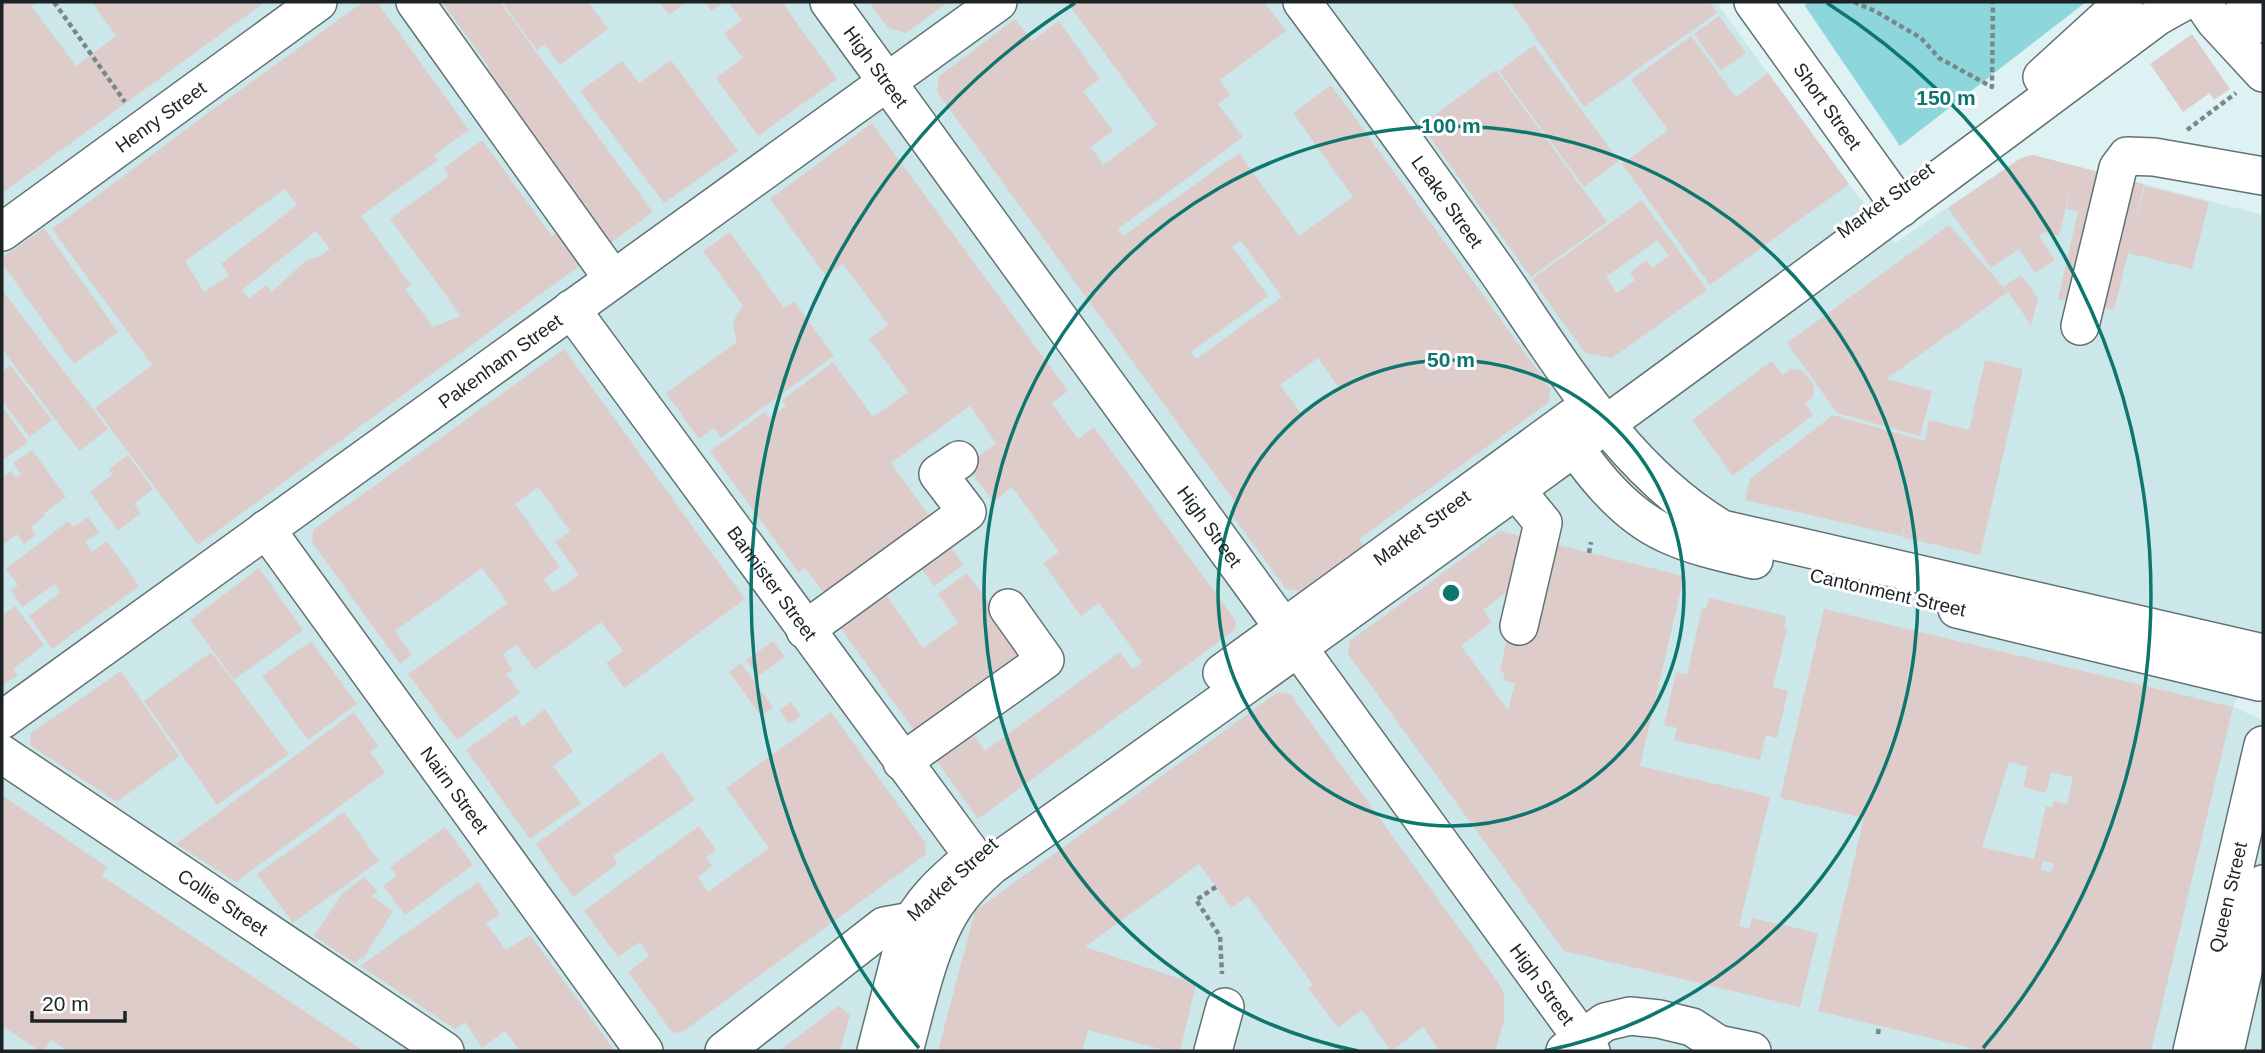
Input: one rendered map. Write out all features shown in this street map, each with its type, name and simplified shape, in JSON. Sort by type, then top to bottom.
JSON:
[{"type":"street","name":"Henry Street","points":[[2,232],[318,2]]},
{"type":"street","points":[[415,2],[613,279]]},
{"type":"street","name":"High Street","points":[[829,2],[1291,638],[1580,1047]]},
{"type":"street","name":"Pakenham Street","points":[[2,720],[998,2]]},
{"type":"street","name":"Leake Street","points":[[1302,2],[1403,138],[1598,414]]},
{"type":"street","name":"Short Street","points":[[1754,2],[1897,202]]},
{"type":"street","name":"Market Street","points":[[1897,202],[2011,106],[2124,2]]},
{"type":"street","name":"Market Street","points":[[904,1051],[928,966],[948,917],[959,899],[991,866],[1291,638],[1598,414],[1664,351],[1726,314],[1897,202],[2158,16],[2183,2]]},
{"type":"street","points":[[2202,2],[2251,82]]},
{"type":"street","points":[[2245,2],[2263,24]]},
{"type":"street","points":[[2080,326],[2118,168],[2132,151],[2263,176]]},
{"type":"street","name":"Bannister Street","points":[[571,309],[972,856]]},
{"type":"street","name":"Cantonment Street","points":[[1598,414],[1645,468],[1692,511],[1722,529],[2262,675]]},
{"type":"street","name":"Market Street","points":[[724,1051],[884,926],[912,921],[933,891],[972,856],[1291,638],[1516,490],[1567,437]]},
{"type":"street","name":"Cantonment Street","points":[[1567,437],[1617,498],[1636,514],[1664,533],[1704,549],[2262,675]]},
{"type":"street","points":[[805,630],[967,512],[939,474],[959,460]]},
{"type":"street","points":[[1516,490],[1543,523],[1519,626]]},
{"type":"street","name":"Nairn Street","points":[[266,529],[644,1051]]},
{"type":"street","points":[[902,762],[1045,660],[1008,608]]},
{"type":"street","name":"Queen Street","points":[[2192,1051],[2263,745]]},
{"type":"street","name":"Collie Street","points":[[2,754],[445,1051]]},
{"type":"street","name":"Queen Street","points":[[2225,1051],[2263,884]]},
{"type":"street","points":[[876,1051],[906,934],[912,921]]},
{"type":"street","points":[[1213,1051],[1225,1007]]},
{"type":"street","points":[[1580,1047],[1605,1022],[1640,1016],[1692,1027],[1718,1044],[1752,1051]]},
{"type":"path","points":[[54,2],[143,129]]},
{"type":"path","points":[[1854,2],[1875,10],[1921,38],[1939,58],[1992,87],[1993,2]]},
{"type":"path","points":[[2132,151],[2251,82]]},
{"type":"path","points":[[1589,552],[1591,542]]},
{"type":"path","points":[[1216,887],[1196,900],[1220,936],[1225,1007]]},
{"type":"path","points":[[1878,1034],[1879,1026]]},
{"type":"shaded area","points":[[2,2],[1716,2],[1895,243],[2021,158],[2033,155],[2263,215],[2263,640],[2233,707],[2263,720],[2263,1051],[2,1051]]},
{"type":"shaded area","points":[[1807,2],[2086,2],[1900,146],[1805,6]]},
{"type":"building","points":[[2,2],[38,2],[31,6],[76,66],[116,36],[92,2],[265,2],[2,193]]},
{"type":"building","points":[[363,2],[377,2],[469,130],[434,155],[438,160],[361,216],[411,285],[405,289],[433,327],[461,316],[390,219],[449,176],[444,168],[482,140],[552,236],[587,211],[484,70],[489,67],[442,2],[500,2],[653,212],[198,545],[95,408],[152,365],[52,229]],"holes":[[[285,189],[297,205],[221,264],[229,275],[204,292],[185,261]],[[316,231],[330,249],[304,262],[272,292],[267,285],[249,298],[242,290]]]},
{"type":"building","points":[[502,2],[588,2],[608,29],[560,65],[545,44],[537,50]]},
{"type":"building","points":[[659,2],[687,2],[669,15]]},
{"type":"building","points":[[705,2],[725,2],[711,11]]},
{"type":"building","points":[[728,2],[782,2],[837,79],[758,136],[716,78],[743,58],[724,33],[742,20]]},
{"type":"building","points":[[869,2],[948,2],[906,33],[888,28]]},
{"type":"building","points":[[1067,2],[1264,2],[1286,31],[1220,80],[1230,95],[1218,104],[1243,137],[1118,229],[1123,236],[1239,153],[1299,236],[1353,197],[1293,113],[1331,85],[1551,389],[1548,403],[1359,539],[1366,550],[1307,592],[1286,589],[1229,511],[1237,505],[937,92],[939,76],[1015,19],[1032,41],[1059,21],[1100,79],[1083,91],[1113,131],[1091,147],[1103,165],[1157,125]],"holes":[[[1241,241],[1282,297],[1196,359],[1191,352],[1268,296],[1232,246]],[[1318,358],[1339,388],[1302,414],[1280,385]]]},
{"type":"building","points":[[1511,2],[1709,2],[1717,13],[1584,107]]},
{"type":"building","points":[[1719,16],[1746,53],[1721,71],[1694,34]]},
{"type":"building","points":[[2192,34],[2230,89],[2214,100],[2210,93],[2183,112],[2150,64]]},
{"type":"building","points":[[1691,36],[1736,97],[1768,73],[1849,184],[1710,285],[1622,164],[1668,130],[1631,80]]},
{"type":"building","points":[[1534,45],[1619,161],[1584,187],[1499,71]]},
{"type":"building","points":[[671,60],[738,151],[664,203],[580,91],[622,61],[639,83]]},
{"type":"building","points":[[1496,70],[1607,222],[1531,277],[1421,125]]},
{"type":"building","points":[[872,123],[1068,391],[1052,403],[1078,439],[1094,427],[1236,621],[1235,630],[978,819],[929,750],[965,724],[985,751],[1120,652],[1133,669],[1142,662],[1099,603],[1081,616],[1043,563],[1059,552],[1012,487],[993,502],[967,465],[996,443],[970,406],[891,463],[935,524],[829,600],[805,568],[799,573],[710,451],[765,412],[769,418],[786,406],[782,400],[833,362],[873,417],[908,392],[869,339],[888,325],[843,264],[826,276],[770,199]]},
{"type":"building","points":[[2033,155],[2111,175],[2082,304],[2058,299],[2078,212],[2067,209],[2071,187],[2059,236],[2044,232],[2039,236],[2055,260],[2035,273],[2019,249],[1991,268],[1948,208],[2021,158]]},
{"type":"building","points":[[2121,179],[2144,184],[2134,226],[2145,186],[2209,202],[2192,269],[2128,253],[2114,310],[2091,305]]},
{"type":"building","points":[[1642,200],[1707,290],[1612,358],[1585,353],[1532,279]],"holes":[[[1657,240],[1669,256],[1652,268],[1647,260],[1630,272],[1635,280],[1617,293],[1606,277]]]},
{"type":"building","points":[[1949,225],[2008,292],[1886,379],[1932,391],[1920,436],[1837,413],[1787,343]]},
{"type":"building","points":[[44,228],[118,332],[74,364],[2,263],[2,258]]},
{"type":"building","points":[[730,232],[784,308],[794,301],[834,356],[721,438],[714,428],[699,439],[666,393],[737,342],[733,325],[743,306],[703,251]]},
{"type":"building","points":[[2021,275],[2038,298],[2031,325],[2004,286]]},
{"type":"building","points":[[2,290],[108,429],[79,451],[2,349]]},
{"type":"building","points":[[564,349],[745,599],[624,688],[606,663],[623,651],[601,622],[535,670],[516,645],[503,654],[512,670],[506,674],[520,693],[457,740],[408,674],[508,603],[482,568],[395,631],[412,655],[400,664],[312,542],[313,530]],"holes":[[[538,487],[570,531],[555,542],[579,575],[553,593],[544,579],[560,567],[515,504]]]},
{"type":"building","points":[[1985,360],[2023,369],[1980,555],[1902,537],[1908,509],[1901,536],[1745,500],[1750,479],[1833,415],[1925,441],[1929,420],[1969,430]]},
{"type":"building","points":[[1772,361],[1783,375],[1790,369],[1802,370],[1814,385],[1813,397],[1805,404],[1813,415],[1733,476],[1692,420]]},
{"type":"building","points":[[10,365],[52,420],[30,437],[2,401],[2,372]]},
{"type":"building","points":[[5,410],[28,442],[4,459],[2,412]]},
{"type":"building","points":[[32,450],[66,497],[31,527],[36,535],[24,544],[17,534],[2,545],[2,478],[11,471],[16,478],[21,474],[13,463]]},
{"type":"building","points":[[128,455],[153,489],[134,504],[141,513],[118,531],[90,492],[113,474],[109,469]]},
{"type":"building","points":[[88,517],[99,532],[85,542],[92,552],[107,541],[139,586],[52,649],[29,616],[60,593],[55,584],[22,607],[11,590],[18,585],[6,569],[68,521],[73,527]]},
{"type":"building","points":[[1500,531],[1532,539],[1509,590],[1483,610],[1492,622],[1461,646],[1508,710],[1515,683],[1503,680],[1505,673],[1500,672],[1507,638],[1546,542],[1684,576],[1640,766],[1770,797],[1739,926],[1749,929],[1752,918],[1818,933],[1800,1007],[1564,951],[1348,654],[1350,641]]},
{"type":"building","points":[[946,540],[963,565],[934,586],[917,562]]},
{"type":"building","points":[[259,568],[303,630],[234,680],[190,620]]},
{"type":"building","points":[[967,573],[1031,662],[921,740],[834,619],[880,586],[923,648],[958,623],[938,594]]},
{"type":"building","points":[[1709,598],[1786,616],[1784,628],[1787,628],[1773,687],[1788,691],[1777,738],[1766,735],[1760,760],[1674,740],[1677,728],[1664,725],[1676,672],[1687,675],[1702,608],[1706,609]]},
{"type":"building","points":[[15,606],[44,645],[13,669],[18,675],[2,686],[2,616]]},
{"type":"building","points":[[1824,609],[2233,707],[2151,1051],[1984,1051],[1818,1011],[1864,818],[1780,798]],"holes":[[[2009,762],[2028,767],[2023,787],[2046,793],[2051,772],[2073,777],[2067,804],[2054,801],[2052,808],[2046,806],[2034,859],[1982,847]],[[2043,861],[2054,864],[2051,872],[2041,870]]]},
{"type":"building","points":[[311,641],[357,704],[308,740],[262,676]]},
{"type":"building","points":[[773,641],[785,657],[758,676],[746,660]]},
{"type":"building","points":[[211,652],[289,754],[217,805],[144,701]]},
{"type":"building","points":[[741,663],[773,707],[761,716],[729,672]]},
{"type":"building","points":[[121,671],[179,756],[117,802],[30,745],[31,733]]},
{"type":"building","points":[[1278,692],[1290,694],[1500,985],[1504,995],[1504,1021],[1495,1051],[1440,1051],[1423,1027],[1391,1051],[1362,1010],[1338,1028],[1308,988],[1313,985],[1248,896],[1231,908],[1199,864],[1085,947],[1196,984],[1180,1051],[1168,1051],[1088,1030],[1082,1051],[938,1051],[975,911]]},
{"type":"building","points":[[791,702],[801,716],[789,724],[779,710]]},
{"type":"building","points":[[545,709],[573,751],[553,766],[581,803],[530,839],[466,750],[516,714],[522,727]]},
{"type":"building","points":[[354,712],[378,746],[370,752],[385,773],[236,882],[176,844]]},
{"type":"building","points":[[831,712],[925,842],[926,854],[681,1033],[672,1032],[628,972],[649,956],[640,942],[618,957],[584,911],[699,826],[716,850],[706,858],[712,866],[698,877],[708,892],[769,848],[726,788]]},
{"type":"building","points":[[662,752],[695,800],[613,856],[617,864],[573,897],[536,844]]},
{"type":"building","points":[[2,795],[107,867],[102,876],[364,1051],[68,1051],[51,1040],[44,1051],[40,1051],[2,1026]]},
{"type":"building","points":[[344,812],[379,861],[293,923],[257,874]]},
{"type":"building","points":[[445,827],[473,865],[405,915],[383,886],[397,875],[390,867]]},
{"type":"building","points":[[364,877],[378,891],[372,896],[393,911],[363,959],[360,957],[356,964],[314,936],[342,894]]},
{"type":"building","points":[[478,882],[500,914],[486,923],[506,950],[530,935],[615,1051],[520,1051],[505,1031],[482,1048],[465,1022],[455,1029],[360,966]]},
{"type":"building","points":[[838,1006],[850,1015],[840,1051],[779,1051]]}]
